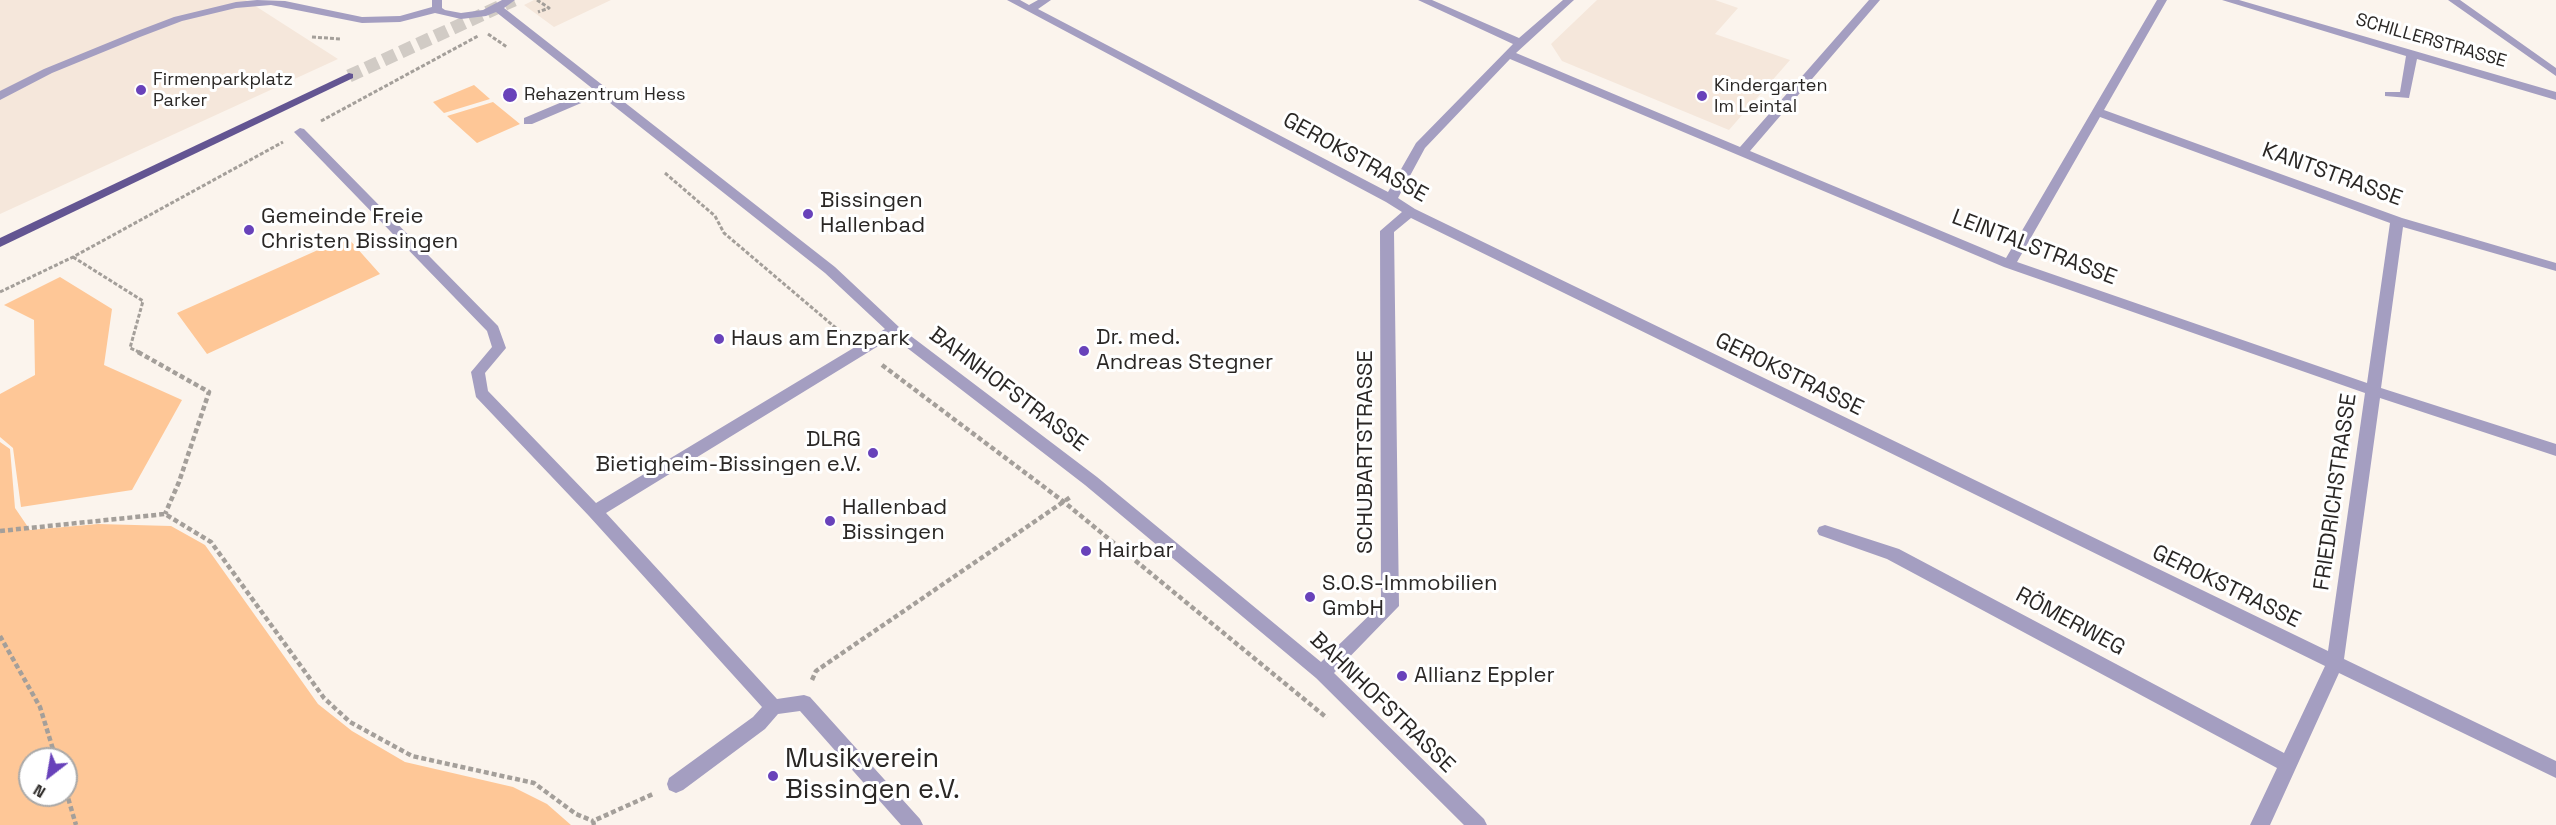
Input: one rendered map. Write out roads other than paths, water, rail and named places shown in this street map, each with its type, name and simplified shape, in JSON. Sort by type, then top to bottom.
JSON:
[{"type":"main road","points":[[0,243],[349,76]]},
{"type":"street","name":"GEROKSTRASSE","points":[[1012,0],[1391,199],[1410,212],[2556,770]]},
{"type":"street","points":[[1029,9],[1046,0]]},
{"type":"street","points":[[1423,0],[1520,43]]},
{"type":"street","points":[[1391,199],[1420,146],[1508,54],[1569,0]]},
{"type":"street","points":[[1741,153],[1875,0]]},
{"type":"street","points":[[2009,264],[2162,0]]},
{"type":"street","name":"SCHILLERSTRASSE","points":[[2227,0],[2556,96]]},
{"type":"street","points":[[2453,0],[2556,73]]},
{"type":"street","points":[[0,96],[48,71],[178,19],[236,5],[288,2],[362,20],[400,19],[437,4],[450,15],[461,16],[504,4]]},
{"type":"street","name":"BAHNHOFSTRASSE","points":[[504,4],[599,91],[830,270],[894,330],[1091,481],[1322,673],[1476,825]]},
{"type":"street","name":"LEINTALSTRASSE","points":[[1508,54],[2009,264],[2375,391],[2556,450]]},
{"type":"street","points":[[2389,94],[2404,96],[2412,55]]},
{"type":"street","points":[[528,121],[599,91]]},
{"type":"street","name":"KANTSTRASSE","points":[[2097,112],[2397,222],[2556,267]]},
{"type":"street","points":[[300,132],[493,329],[499,348],[478,372],[481,393],[595,512],[773,707]]},
{"type":"street","name":"SCHUBARTSTRASSE","points":[[1322,673],[1390,606],[1387,231],[1410,212]]},
{"type":"street","name":"FRIEDRICHSTRASSE","points":[[2259,825],[2335,663],[2397,222]]},
{"type":"street","points":[[595,512],[894,330]]},
{"type":"street","name":"RÖMERWEG","points":[[1825,531],[1893,554],[2289,765]]},
{"type":"street","points":[[676,784],[759,723],[773,707],[804,703],[913,825]]},
{"type":"tunnel","points":[[349,76],[514,0]]},
{"type":"place","name":"Firmenparkplatz Parker","points":[[141,90]]},
{"type":"place","name":"Rehazentrum Hess","points":[[510,95]]},
{"type":"place","name":"Kindergarten Im Leintal","points":[[1702,96]]},
{"type":"place","name":"Bissingen Hallenbad","points":[[808,214]]},
{"type":"place","name":"Gemeinde Freie Christen Bissingen","points":[[249,230]]},
{"type":"place","name":"Haus am Enzpark","points":[[719,339]]},
{"type":"place","name":"Dr. med. Andreas Stegner","points":[[1084,351]]},
{"type":"place","name":"DLRG Bietigheim-Bissingen e.V.","points":[[873,453]]},
{"type":"place","name":"Hallenbad Bissingen","points":[[830,521]]},
{"type":"place","name":"Hairbar","points":[[1086,551]]},
{"type":"place","name":"S.O.S-Immobilien GmbH","points":[[1310,597]]},
{"type":"place","name":"Allianz Eppler","points":[[1402,676]]},
{"type":"place","name":"Musikverein Bissingen e.V.","points":[[773,776]]}]
